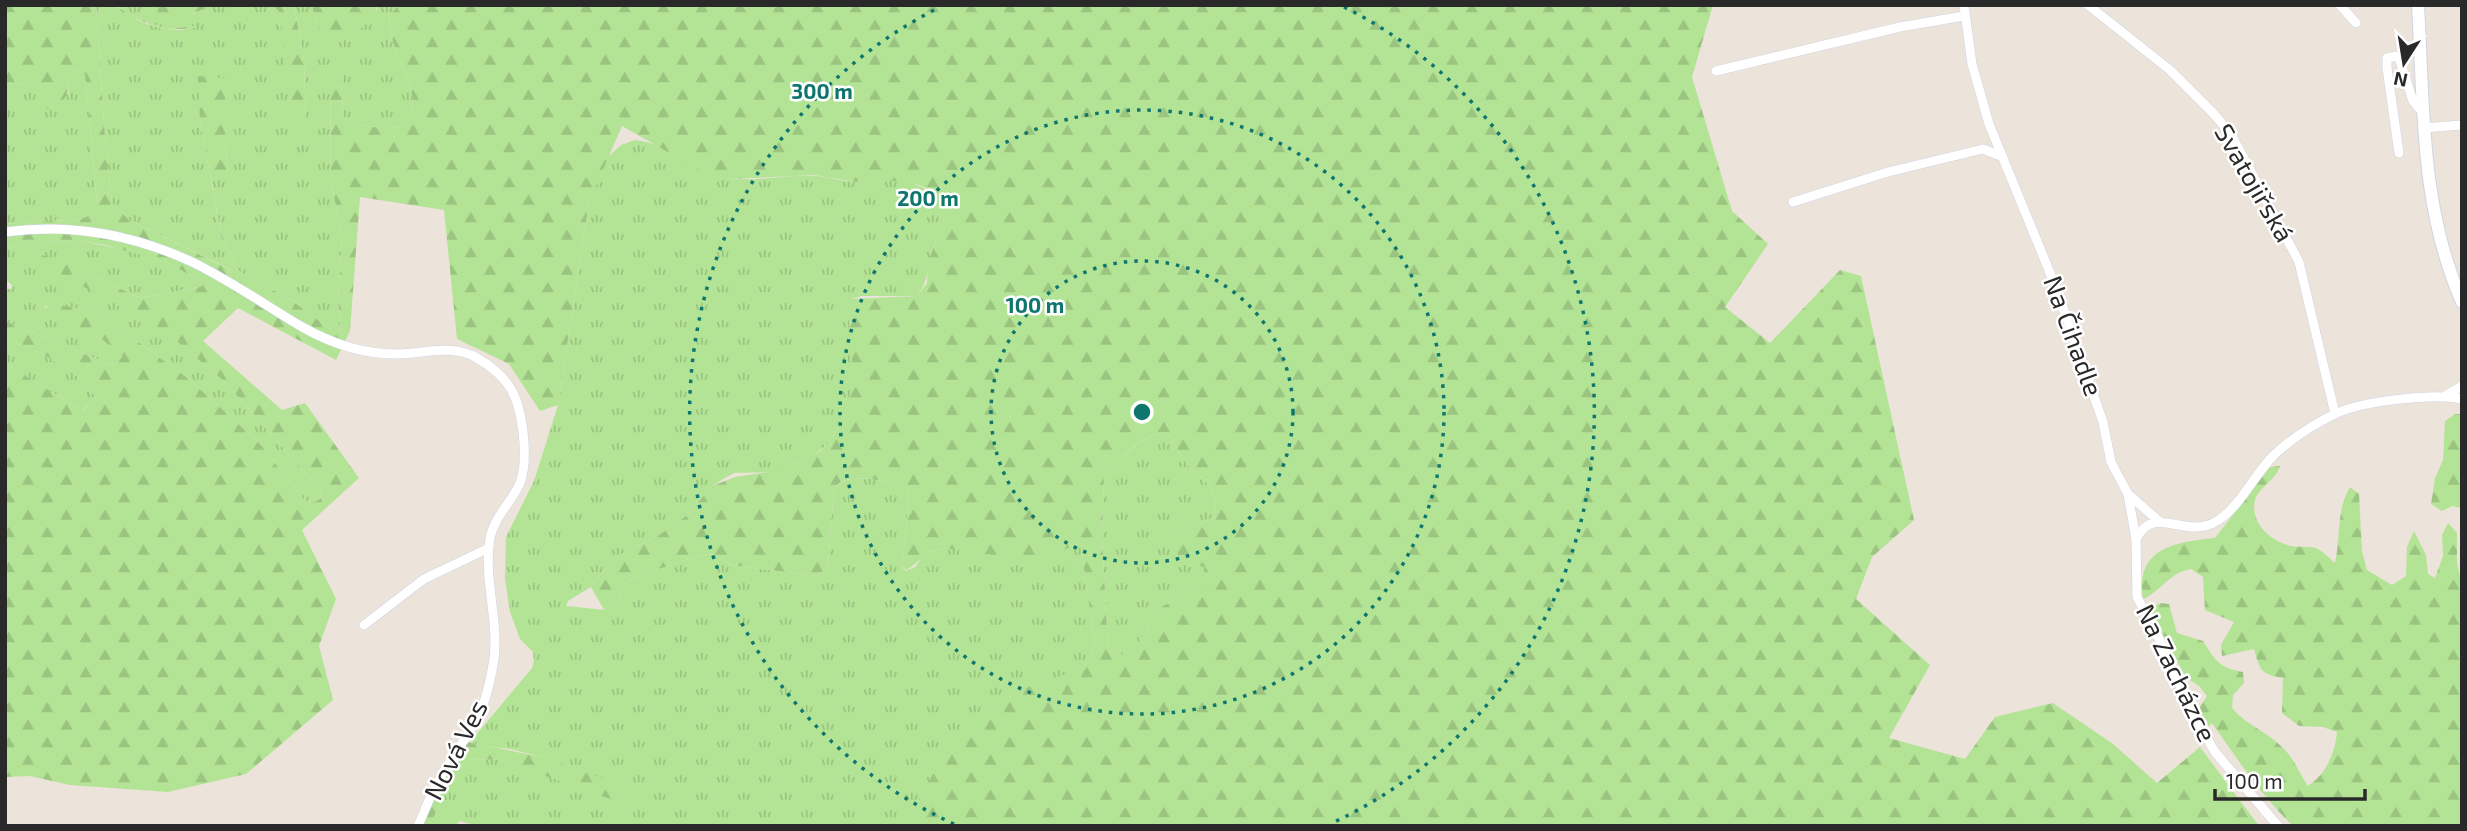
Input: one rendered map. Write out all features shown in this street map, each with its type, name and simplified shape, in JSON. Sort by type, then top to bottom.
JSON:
[{"type":"main road","points":[[2418,5],[2423,128],[2431,203],[2451,278],[2462,302]]},
{"type":"street","name":"Na Čihadle","points":[[1964,5],[1972,64],[1981,98],[2088,374],[2103,422],[2111,462],[2128,494],[2132,516]]},
{"type":"street","name":"Svatojiřská","points":[[2088,5],[2170,70],[2231,134],[2300,262],[2335,414]]},
{"type":"street","points":[[2340,5],[2356,23]]},
{"type":"street","points":[[1716,71],[1900,27],[1964,16]]},
{"type":"street","points":[[2399,153],[2387,68],[2387,58],[2391,55],[2397,56],[2400,61],[2413,101],[2422,112]]},
{"type":"street","points":[[2423,128],[2462,125]]},
{"type":"street","points":[[1793,202],[1888,173],[1983,149],[2003,157]]},
{"type":"street","name":"Nová Ves","points":[[5,232],[68,229],[103,232],[130,239],[189,261],[307,329],[365,352],[400,354],[431,350],[455,351],[475,357],[499,374],[510,387],[518,403],[524,471],[492,528],[487,555],[494,643],[488,687],[478,715],[439,778],[418,826]]},
{"type":"street","points":[[2445,396],[2462,386]]},
{"type":"street","points":[[2136,539],[2142,528],[2149,523],[2203,528],[2220,519],[2273,456],[2335,414],[2357,406],[2445,396],[2462,399]]},
{"type":"street","points":[[2128,494],[2160,522]]},
{"type":"street","name":"Na Zacházce","points":[[2132,516],[2136,539],[2137,597],[2194,718],[2215,752],[2278,826]]},
{"type":"street","points":[[364,625],[424,579],[489,548]]},
{"type":"green space","points":[[5,5],[96,5],[112,203],[129,220],[235,272],[221,235],[200,120],[195,28],[164,30],[124,14],[116,5],[125,12],[165,29],[195,26],[198,76],[225,78],[228,176],[211,178],[221,233],[237,270],[291,300],[336,333],[341,333],[338,301],[342,236],[331,182],[330,78],[334,74],[341,74],[343,115],[347,121],[385,128],[404,124],[411,116],[413,105],[407,78],[392,39],[389,15],[399,5],[1713,5],[1692,77],[1732,211],[1768,244],[1725,307],[1770,343],[1840,270],[1861,276],[1914,520],[1872,557],[1856,599],[1930,665],[1889,738],[1965,759],[1995,717],[2053,703],[2113,744],[2157,783],[2200,747],[2259,826],[902,826],[944,756],[997,698],[1075,671],[1090,662],[1095,644],[1081,548],[1077,544],[1046,558],[1016,558],[943,548],[930,552],[907,570],[902,567],[910,491],[887,482],[850,479],[834,488],[828,565],[818,576],[731,565],[713,554],[695,557],[635,577],[626,583],[617,601],[604,610],[591,587],[614,558],[659,535],[686,516],[712,486],[735,477],[768,472],[799,462],[819,452],[829,443],[844,417],[854,377],[848,314],[851,299],[917,296],[927,283],[928,263],[944,218],[942,203],[933,191],[919,185],[876,178],[856,182],[814,175],[733,179],[710,176],[622,126],[589,202],[558,405],[540,411],[509,364],[457,339],[444,210],[360,197],[350,331],[336,360],[238,308],[203,341],[282,410],[305,403],[359,478],[302,530],[336,599],[319,646],[333,700],[246,774],[168,792],[70,785],[30,776],[5,777],[5,363],[74,406],[84,409],[95,397],[88,386],[67,369],[43,354],[5,338],[5,321],[106,363],[116,364],[122,357],[103,340],[54,314],[44,304],[48,302],[93,312],[190,380],[260,444],[303,499],[312,502],[321,498],[320,490],[225,382],[166,332],[37,261],[43,255],[140,298],[200,287],[203,285],[201,281],[166,262],[105,245],[82,241],[38,242],[25,249],[5,245],[5,224],[81,219],[88,216],[97,203],[85,75],[78,70],[70,74],[66,95],[53,111],[47,109],[40,87],[31,83],[5,84]],"holes":[[[1165,432],[1190,468],[1207,483],[1214,495],[1216,516],[1179,533],[1174,558],[1204,567],[1205,583],[1161,607],[1139,642],[1123,655],[1108,651],[1102,535],[1104,476],[1139,443]]]},
{"type":"green space","points":[[96,5],[116,5],[124,12],[143,22],[165,29],[125,12],[118,5],[154,5],[153,10],[182,15],[196,13],[207,5],[273,5],[280,13],[306,120],[304,60],[294,5],[311,5],[322,35],[377,10],[376,5],[399,5],[389,15],[392,39],[407,78],[413,105],[411,116],[404,124],[385,128],[347,121],[343,115],[341,75],[330,78],[331,182],[342,236],[338,301],[341,334],[291,300],[237,270],[221,233],[211,177],[228,176],[225,139],[200,120],[221,235],[236,272],[129,220],[112,203]],"holes":[[[195,26],[186,29],[165,29]]]},
{"type":"green space","points":[[154,5],[207,6],[172,18],[153,10]]},
{"type":"green space","points":[[273,5],[294,5],[304,60],[306,120],[296,123],[291,121],[280,13]]},
{"type":"green space","points":[[311,5],[376,5],[371,20],[364,26],[347,35],[329,37],[322,35]]},
{"type":"green space","points":[[78,70],[85,75],[96,206],[89,215],[81,219],[5,224],[5,84],[31,83],[68,94],[70,74]]},
{"type":"green space","points":[[635,140],[660,147],[718,177],[753,179],[807,176],[854,182],[882,178],[911,183],[937,196],[944,208],[944,219],[925,283],[917,296],[862,296],[851,299],[854,380],[844,417],[829,443],[813,456],[773,472],[734,473],[720,481],[711,487],[686,516],[659,535],[614,558],[591,587],[568,601],[566,606],[604,610],[617,601],[626,583],[635,577],[695,557],[713,554],[731,565],[818,576],[828,565],[834,488],[842,481],[850,479],[887,482],[910,491],[902,567],[906,571],[915,567],[925,554],[943,548],[1053,554],[1078,544],[1081,548],[1095,644],[1090,662],[1075,671],[903,826],[478,826],[460,821],[454,826],[429,826],[456,774],[470,759],[500,760],[534,771],[542,757],[510,749],[475,745],[471,741],[532,668],[534,661],[533,652],[520,639],[510,612],[505,579],[506,537],[534,481],[558,405],[589,202],[607,158],[621,145]]},
{"type":"green space","points":[[82,241],[166,262],[201,281],[203,285],[200,287],[140,298],[79,269],[166,332],[225,382],[320,490],[321,498],[312,502],[303,499],[260,444],[190,380],[93,312],[48,303],[44,306],[103,340],[123,357],[116,364],[106,363],[5,321],[5,289],[11,289],[12,285],[5,279],[5,245],[25,249],[38,242]]},
{"type":"green space","points":[[5,338],[43,354],[78,377],[95,397],[92,403],[83,409],[74,406],[5,363]]},
{"type":"green space","points":[[2455,414],[2462,414],[2462,508],[2452,506],[2442,511],[2431,504],[2435,478],[2443,460],[2445,421]]},
{"type":"green space","points":[[1165,432],[1190,468],[1207,483],[1214,495],[1216,516],[1179,533],[1175,557],[1205,567],[1205,583],[1161,607],[1139,642],[1123,655],[1108,651],[1102,535],[1104,476],[1148,437]]},
{"type":"green space","points":[[2280,466],[2255,500],[2255,516],[2264,530],[2284,544],[2318,549],[2335,563],[2341,514],[2350,487],[2359,494],[2362,551],[2367,570],[2392,585],[2406,576],[2407,547],[2414,531],[2426,555],[2428,574],[2435,578],[2443,556],[2442,535],[2448,523],[2457,533],[2457,563],[2462,584],[2462,826],[2293,826],[2260,790],[2212,723],[2205,729],[2198,710],[2207,696],[2199,686],[2186,678],[2149,608],[2161,603],[2169,604],[2177,633],[2203,641],[2218,662],[2243,672],[2244,683],[2233,695],[2232,708],[2284,749],[2308,786],[2325,769],[2334,748],[2337,732],[2323,727],[2299,726],[2282,713],[2283,678],[2262,670],[2254,649],[2222,656],[2221,645],[2234,622],[2205,610],[2203,577],[2191,569],[2183,571],[2143,599],[2142,582],[2145,569],[2152,558],[2173,546],[2215,538],[2270,467]]},
{"type":"green space","points":[[462,741],[542,757],[627,787],[634,793],[633,800],[628,803],[619,802],[500,760],[470,759],[456,774],[429,826],[419,826]]}]
